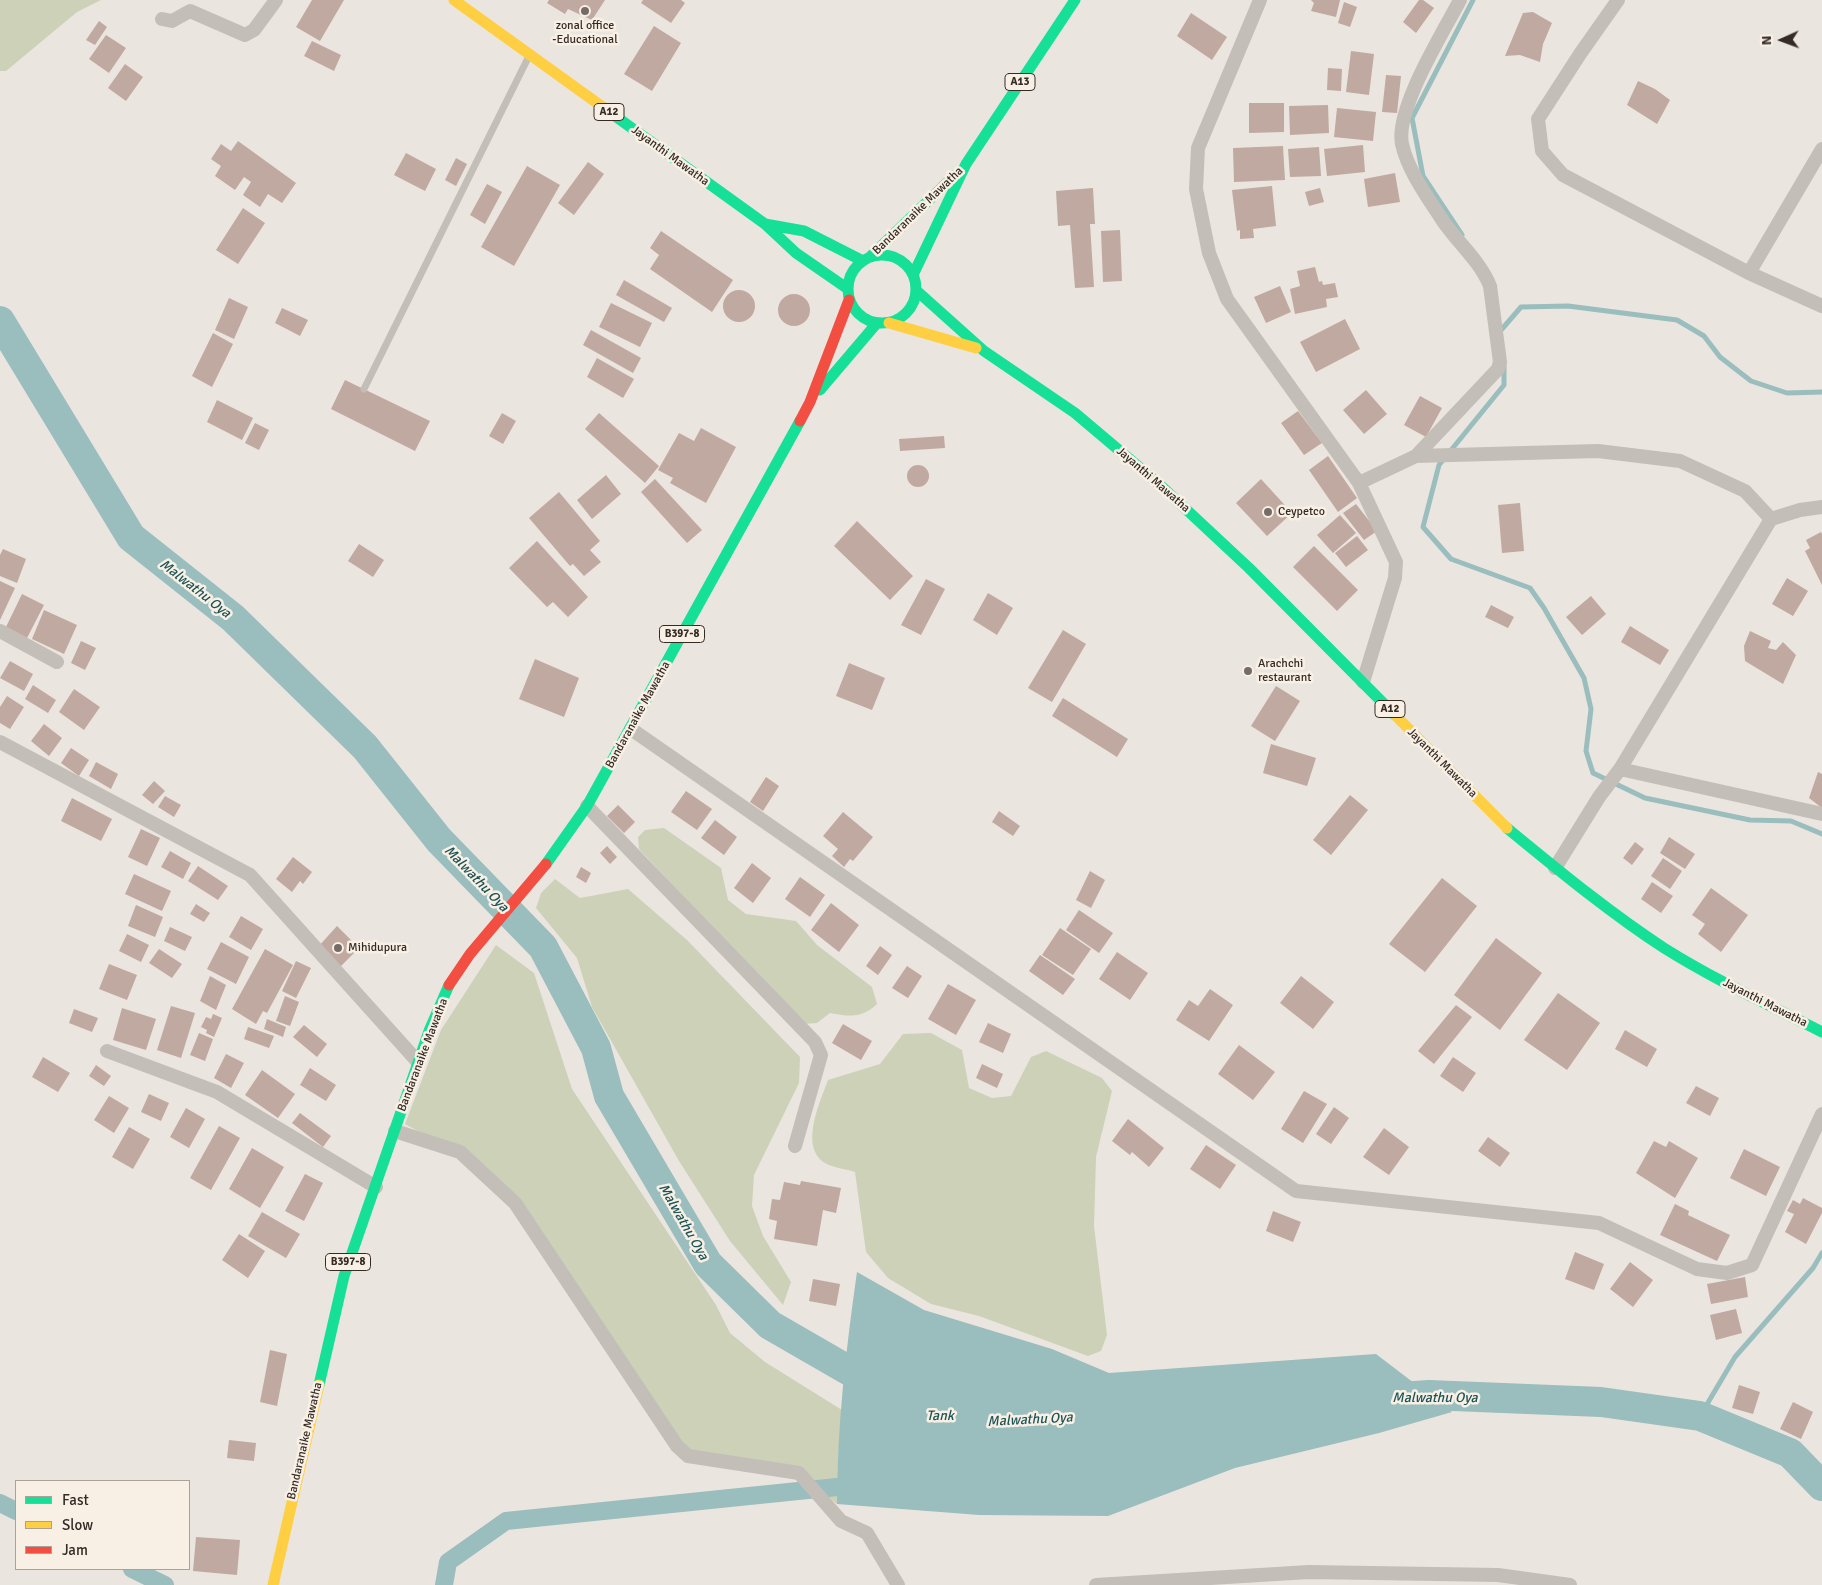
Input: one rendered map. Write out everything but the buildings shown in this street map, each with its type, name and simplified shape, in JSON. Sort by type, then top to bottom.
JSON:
[{"type":"main road","name":"Jayanthi Mawatha","points":[[454,0],[765,224],[796,253],[849,295]]},
{"type":"main road","name":"Bandaranaike Mawatha","points":[[913,275],[966,164],[1075,0]]},
{"type":"main road","name":"Bandaranaike Mawatha","points":[[866,259],[966,164]]},
{"type":"main road","name":"Jayanthi Mawatha","points":[[765,224],[804,232],[866,259]]},
{"type":"main road","points":[[883,254],[895,257],[906,264],[913,275],[916,292],[908,312],[900,319],[889,323],[877,323],[860,316],[849,295],[850,278],[855,268],[866,259],[883,254]]},
{"type":"main road","name":"Jayanthi Mawatha","points":[[916,292],[984,350],[1075,413],[1159,484],[1249,568],[1503,824],[1555,868],[1663,947],[1712,976],[1822,1032]]},
{"type":"main road","name":"Bandaranaike Mawatha","points":[[273,1585],[344,1276],[418,1062],[450,984],[470,954],[548,863],[587,806],[810,402],[849,295]]},
{"type":"main road","name":"Bandaranaike Mawatha","points":[[810,402],[877,323]]},
{"type":"main road","name":"Jayanthi Mawatha","points":[[889,323],[984,350]]},
{"type":"street","points":[[162,19],[172,21],[190,11],[245,35],[254,30],[276,0]]},
{"type":"street","points":[[1260,0],[1198,148],[1196,189],[1209,253],[1227,299],[1359,484],[1396,562],[1395,578],[1363,682]]},
{"type":"street","points":[[1359,484],[1416,456],[1498,369],[1500,362],[1490,286],[1486,274],[1444,222],[1412,172],[1402,143],[1402,126],[1407,104],[1460,0]]},
{"type":"street","points":[[1618,0],[1538,119],[1542,151],[1563,175],[1749,273],[1822,306]]},
{"type":"street","points":[[1749,273],[1822,150]]},
{"type":"street","points":[[1416,456],[1598,451],[1680,461],[1745,491],[1771,519]]},
{"type":"street","points":[[1555,868],[1599,797],[1617,773],[1771,519],[1800,510],[1822,507]]},
{"type":"street","points":[[0,631],[57,662]]},
{"type":"street","points":[[630,729],[1296,1191],[1599,1223],[1697,1269],[1728,1273],[1752,1265],[1822,1114]]},
{"type":"street","points":[[0,742],[250,875],[418,1062]]},
{"type":"street","points":[[1617,773],[1822,814]]},
{"type":"street","points":[[587,806],[815,1042],[821,1056],[794,1146]]},
{"type":"street","points":[[107,1051],[218,1092],[376,1187]]},
{"type":"street","points":[[395,1131],[460,1152],[515,1204],[677,1446],[688,1456],[798,1474],[841,1521],[868,1533],[898,1585]]},
{"type":"street","points":[[1096,1585],[1309,1572],[1570,1585]]},
{"type":"lane","points":[[364,389],[529,55]]},
{"type":"green space","points":[[0,0],[101,0],[77,12],[6,71],[0,71]]},
{"type":"green space","points":[[664,828],[721,868],[728,900],[746,914],[796,921],[817,945],[872,987],[877,1004],[861,1014],[850,1016],[830,1013],[817,1023],[803,1024],[639,849],[638,837],[645,830]]},
{"type":"green space","points":[[555,879],[580,898],[628,889],[687,940],[800,1057],[799,1083],[754,1175],[752,1206],[763,1236],[791,1282],[783,1305],[730,1241],[679,1161],[592,1007],[577,958],[536,908],[541,893]]},
{"type":"green space","points":[[496,945],[534,973],[572,1089],[716,1305],[730,1333],[765,1362],[842,1410],[837,1504],[799,1473],[688,1456],[515,1203],[447,1147],[405,1124],[441,1030]]},
{"type":"green space","points":[[931,1033],[962,1050],[969,1088],[992,1098],[1011,1096],[1031,1057],[1046,1051],[1102,1078],[1112,1091],[1096,1157],[1094,1226],[1107,1335],[1101,1351],[1088,1356],[979,1316],[931,1304],[888,1278],[866,1252],[855,1172],[828,1165],[817,1156],[812,1136],[817,1112],[828,1080],[880,1064],[903,1034]]},
{"type":"water","name":"Tank","points":[[857,1272],[924,1310],[1052,1349],[1109,1373],[1376,1354],[1452,1412],[1379,1433],[1235,1468],[1108,1516],[979,1515],[837,1504],[843,1388]]},
{"type":"waterway","points":[[1462,235],[1423,176],[1412,118],[1473,0]]},
{"type":"waterway","points":[[1502,329],[1521,307],[1568,306],[1677,320],[1704,336],[1720,357],[1751,381],[1787,393],[1822,392]]},
{"type":"waterway","name":"Malwathu Oya","points":[[0,321],[131,537],[233,618],[365,747],[439,840],[543,947],[596,1048],[609,1096],[708,1264],[770,1325],[881,1389]]},
{"type":"waterway","points":[[1504,366],[1504,385],[1439,465],[1423,527],[1451,559],[1530,588],[1544,608],[1584,678],[1591,709],[1586,751],[1593,773],[1645,798],[1750,820],[1791,821],[1822,834]]},
{"type":"waterway","points":[[1700,1416],[1735,1357],[1813,1268],[1822,1253]]},
{"type":"waterway","name":"Malwathu Oya","points":[[1387,1398],[1429,1395],[1601,1402],[1700,1416],[1790,1453],[1822,1486]]},
{"type":"waterway","points":[[444,1585],[448,1562],[506,1521],[837,1487]]},
{"type":"waterway","points":[[0,1503],[15,1510]]},
{"type":"waterway","points":[[134,1570],[165,1585]]},
{"type":"traffic: fast","points":[[913,275],[966,164],[1075,0]]},
{"type":"traffic: fast","points":[[604,108],[765,224],[796,253],[848,289]]},
{"type":"traffic: fast","points":[[870,257],[955,175]]},
{"type":"traffic: fast","points":[[765,224],[804,231],[863,261]]},
{"type":"traffic: fast","points":[[889,255],[901,261],[910,270],[916,282],[916,289],[914,302],[906,313],[889,323],[875,323],[858,313],[850,302],[848,282],[858,265],[869,257],[889,255]]},
{"type":"traffic: fast","points":[[917,291],[984,351],[1075,413],[1159,484],[1249,568],[1395,715]]},
{"type":"traffic: fast","points":[[820,390],[877,323]]},
{"type":"traffic: fast","points":[[546,864],[587,806],[800,421]]},
{"type":"traffic: fast","points":[[1507,828],[1564,875],[1664,948],[1722,982],[1822,1032]]},
{"type":"traffic: fast","points":[[319,1385],[344,1276],[429,1031],[449,985]]},
{"type":"traffic: slow","points":[[454,0],[604,108]]},
{"type":"traffic: slow","points":[[889,323],[976,348]]},
{"type":"traffic: slow","points":[[1395,715],[1507,828]]},
{"type":"traffic: slow","points":[[273,1585],[319,1385]]},
{"type":"traffic: jam","points":[[800,421],[810,402],[849,300]]},
{"type":"traffic: jam","points":[[449,985],[470,954],[546,864]]},
{"type":"place","name":"zonal office -Educational","points":[[585,11]]},
{"type":"place","name":"Ceypetco","points":[[1268,512]]},
{"type":"place","name":"Arachchi restaurant","points":[[1248,671]]},
{"type":"place","name":"Mihidupura","points":[[338,948]]}]
